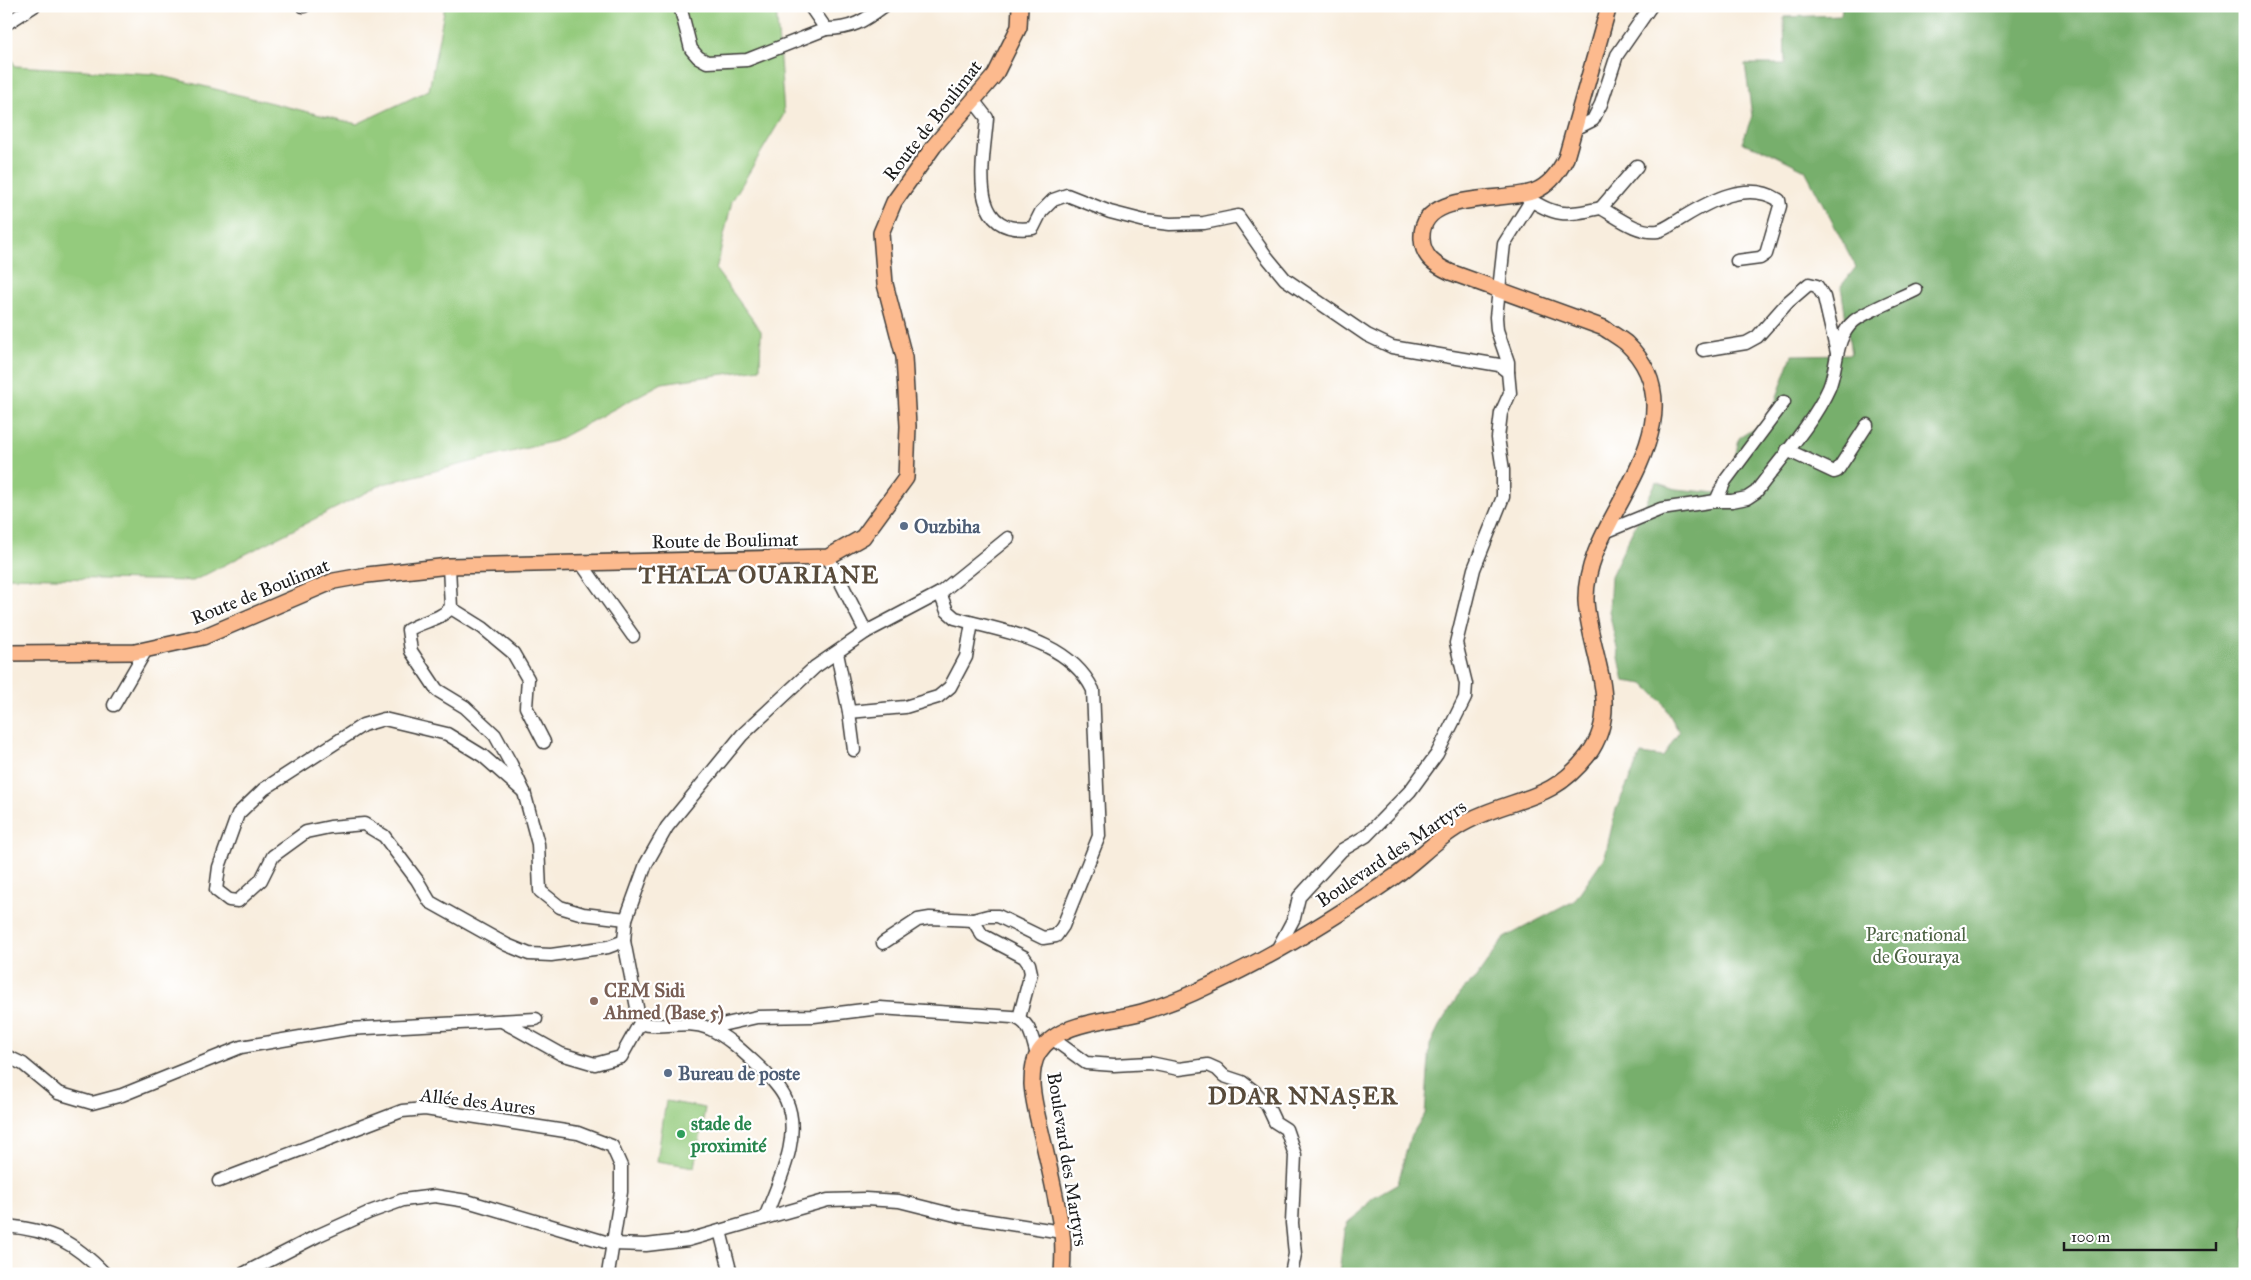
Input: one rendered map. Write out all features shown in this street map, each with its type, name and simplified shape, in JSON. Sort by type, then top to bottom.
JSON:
[{"type":"main road","name":"Route de Boulimat","points":[[6,653],[135,652],[146,650],[203,637],[334,581],[367,575],[449,566],[828,557],[863,537],[906,478],[908,426],[904,357],[885,284],[881,233],[894,202],[934,146],[995,75],[1019,27],[1020,6]]},
{"type":"main road","name":"Boulevard des Martyrs","points":[[1062,1274],[1062,1232],[1033,1091],[1033,1067],[1037,1055],[1052,1039],[1059,1033],[1072,1028],[1140,1012],[1176,1001],[1214,984],[1277,950],[1398,875],[1429,846],[1467,821],[1546,793],[1569,777],[1590,752],[1603,724],[1605,693],[1589,629],[1586,598],[1588,576],[1604,532],[1636,473],[1649,442],[1655,414],[1651,383],[1639,359],[1626,343],[1604,328],[1435,265],[1426,254],[1422,240],[1423,223],[1433,213],[1467,199],[1527,198],[1558,173],[1566,158],[1609,6]]},
{"type":"street","points":[[6,24],[34,6]]},
{"type":"street","points":[[680,6],[692,49],[698,57],[707,62],[748,60],[826,29],[840,29],[862,23],[884,6]]},
{"type":"street","points":[[810,6],[826,29]]},
{"type":"street","points":[[1574,126],[1581,126],[1593,120],[1601,104],[1617,55],[1651,6]]},
{"type":"street","points":[[974,100],[987,118],[982,153],[983,191],[986,208],[994,220],[1010,228],[1033,228],[1040,212],[1052,200],[1067,195],[1110,212],[1145,222],[1170,224],[1204,223],[1238,216],[1285,280],[1367,334],[1392,347],[1499,365],[1508,372]]},
{"type":"street","points":[[1277,950],[1294,918],[1299,897],[1342,850],[1366,836],[1410,791],[1437,754],[1464,698],[1466,684],[1456,644],[1474,569],[1503,497],[1503,470],[1498,438],[1501,413],[1510,393],[1508,362],[1496,317],[1504,244],[1527,198],[1543,209],[1567,215],[1601,208],[1637,166]]},
{"type":"street","points":[[1601,208],[1639,229],[1658,231],[1712,200],[1735,193],[1768,194],[1779,200],[1780,206],[1766,254],[1760,258],[1737,261]]},
{"type":"street","points":[[1703,350],[1746,343],[1757,337],[1788,302],[1809,284],[1817,286],[1824,297],[1837,353]]},
{"type":"street","points":[[1604,532],[1661,509],[1747,498],[1756,492],[1815,412],[1829,387],[1837,353],[1845,332],[1854,321],[1916,290]]},
{"type":"street","points":[[1716,501],[1725,481],[1784,402]]},
{"type":"street","points":[[1787,450],[1834,472],[1837,471],[1867,425]]},
{"type":"street","points":[[502,1021],[561,1054],[595,1064],[621,1057],[640,1023],[624,941],[626,919],[646,864],[667,827],[742,736],[815,668],[866,632],[940,593],[1008,538]]},
{"type":"street","points":[[828,557],[866,632]]},
{"type":"street","points":[[581,563],[633,636]]},
{"type":"street","points":[[449,566],[451,608]]},
{"type":"street","points":[[883,942],[918,920],[930,918],[973,920],[988,916],[998,916],[1043,938],[1056,936],[1063,926],[1099,836],[1093,690],[1088,679],[1060,653],[1040,643],[955,618],[947,610],[940,593]]},
{"type":"street","points":[[451,608],[484,628],[513,654],[528,679],[526,707],[544,742]]},
{"type":"street","points":[[451,608],[440,618],[423,621],[408,630],[411,652],[437,690],[465,707],[495,735],[524,792],[538,844],[540,891],[560,907],[583,914],[626,919]]},
{"type":"street","points":[[850,712],[905,707],[938,697],[950,687],[966,657],[972,623]]},
{"type":"street","points":[[114,705],[146,650]]},
{"type":"street","points":[[837,653],[850,712],[854,750]]},
{"type":"street","points":[[524,792],[483,756],[447,734],[384,719],[363,725],[264,789],[238,814],[219,866],[216,890],[229,900],[238,901],[261,880],[273,856],[306,832],[364,824],[384,836],[417,880],[430,902],[507,945],[529,954],[551,954],[608,947],[624,941]]},
{"type":"street","points":[[973,920],[982,935],[1024,957],[1029,964],[1031,973],[1019,1018]]},
{"type":"street","points":[[708,1028],[757,1017],[814,1016],[880,1008],[1019,1018],[1029,1028],[1037,1055]]},
{"type":"street","points":[[6,1056],[23,1064],[58,1093],[92,1103],[122,1095],[241,1046],[348,1028],[536,1019]]},
{"type":"street","points":[[640,1023],[654,1027],[686,1023],[708,1028],[733,1042],[764,1072],[786,1099],[792,1122],[789,1152],[765,1218]]},
{"type":"street","points":[[1052,1039],[1086,1063],[1114,1065],[1150,1063],[1179,1070],[1208,1065],[1217,1069],[1224,1076],[1242,1082],[1255,1092],[1267,1105],[1275,1122],[1286,1129],[1294,1150],[1292,1222],[1295,1254],[1291,1274]]},
{"type":"street","name":"Allée des Aures","points":[[219,1181],[402,1111],[426,1109],[578,1133],[612,1146],[621,1166],[621,1192],[608,1274]]},
{"type":"street","points":[[243,1274],[319,1235],[370,1212],[403,1200],[435,1196],[467,1201],[612,1244],[646,1245],[688,1240],[828,1200],[899,1200],[959,1216],[1062,1232]]},
{"type":"street","points":[[6,1226],[37,1231],[62,1240],[84,1252],[105,1274]]},
{"type":"street","points":[[720,1231],[731,1274]]},
{"type":"green space","points":[[445,6],[776,6],[784,114],[732,201],[716,270],[761,331],[760,369],[662,383],[555,441],[383,484],[193,581],[6,577],[6,48],[15,66],[154,74],[357,124],[429,90]]},
{"type":"green space","name":"Parc national de Gouraya","points":[[1842,6],[2245,6],[2245,1274],[1339,1274],[1344,1230],[1348,1222],[1362,1211],[1372,1198],[1398,1183],[1410,1137],[1425,1114],[1430,1045],[1439,1026],[1460,993],[1476,978],[1504,938],[1574,901],[1605,856],[1616,809],[1641,754],[1663,757],[1679,732],[1663,703],[1644,684],[1624,681],[1609,611],[1611,576],[1656,482],[1676,489],[1728,494],[1739,438],[1769,419],[1792,355],[1851,354],[1841,286],[1856,267],[1805,170],[1767,151],[1742,143],[1752,116],[1745,64],[1785,64],[1784,17],[1841,15]]},
{"type":"green space","name":"stade de proximité","points":[[666,1101],[705,1108],[695,1167],[657,1161]]},
{"type":"place","name":"Ouzbiha","points":[[904,526]]},
{"type":"place","name":"CEM Sidi Ahmed (Base 5)","points":[[594,1001]]},
{"type":"place","name":"Bureau de poste","points":[[668,1073]]},
{"type":"place","name":"stade de proximité","points":[[681,1134]]},
{"type":"district","name":"THALA OUARIANE","points":[[759,575]]},
{"type":"district","name":"DDAR NNAṢER","points":[[1303,1096]]}]
